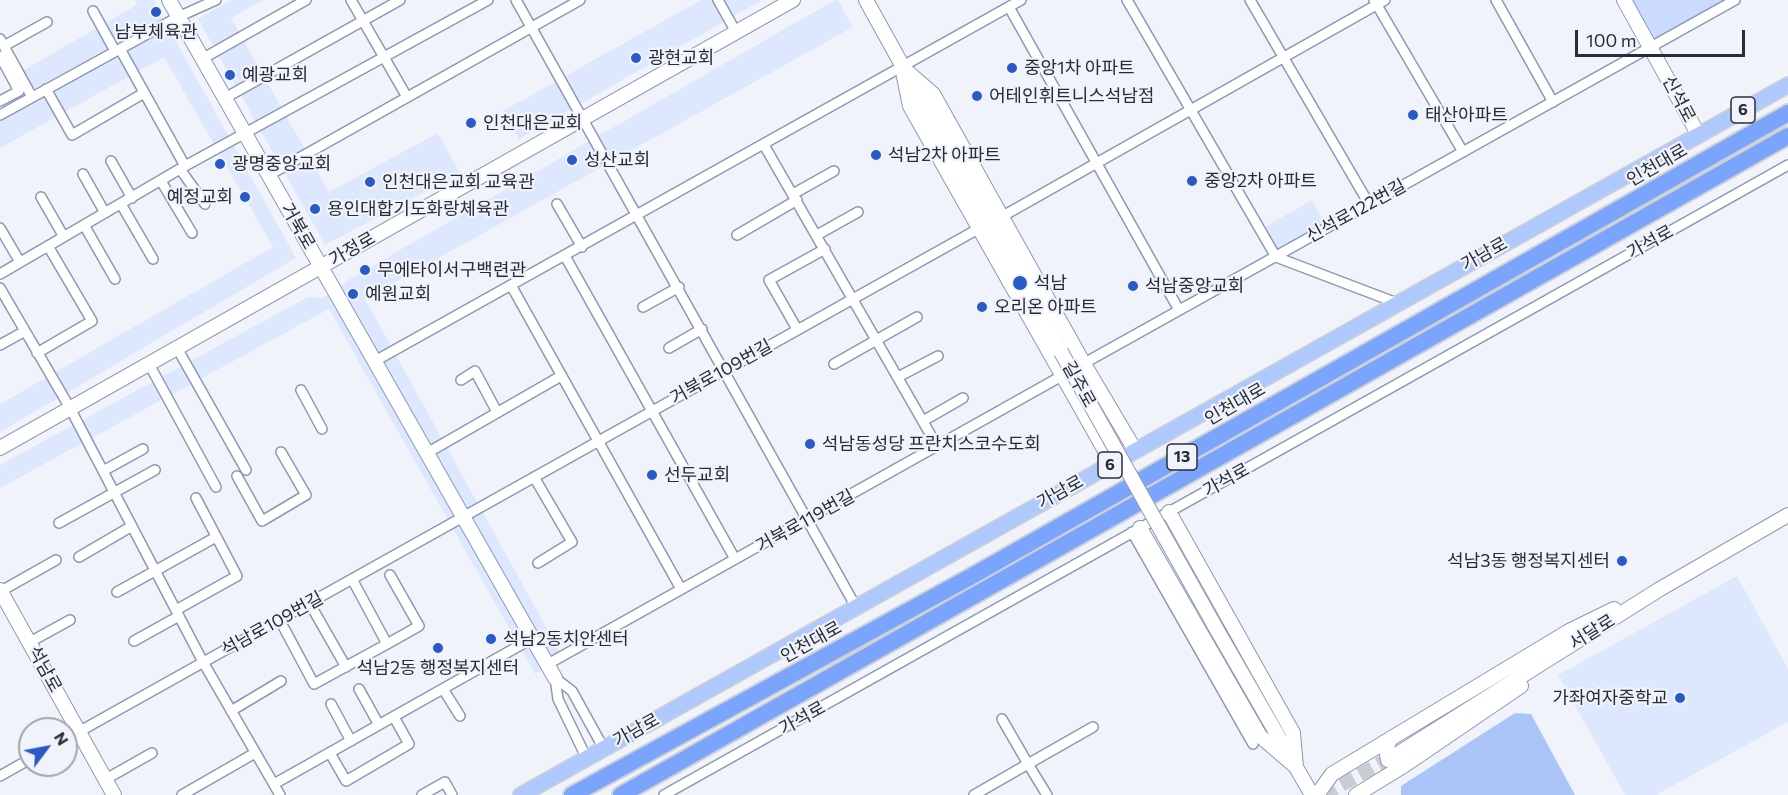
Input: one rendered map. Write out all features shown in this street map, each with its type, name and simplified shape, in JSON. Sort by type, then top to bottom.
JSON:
[{"type":"highway","name":"인천대로","points":[[572,795],[972,576],[1788,113]]},
{"type":"highway","name":"13","points":[[621,795],[1788,136]]},
{"type":"highway","points":[[564,795],[595,782]]},
{"type":"main road","name":"가남로","points":[[521,795],[1788,85]]},
{"type":"street","name":"거북로","points":[[169,0],[555,678]]},
{"type":"street","points":[[0,115],[178,17],[216,0]]},
{"type":"street","points":[[202,58],[306,0]]},
{"type":"street","points":[[351,0],[407,97]]},
{"type":"street","points":[[225,98],[400,0]]},
{"type":"street","points":[[0,274],[245,133],[488,0]]},
{"type":"street","points":[[516,0],[679,287],[856,607]]},
{"type":"street","points":[[718,0],[736,32]]},
{"type":"street","name":"가정로","points":[[0,448],[793,0]]},
{"type":"street","name":"길주로","points":[[866,0],[1061,352],[1312,795]]},
{"type":"street","points":[[375,361],[1021,0]]},
{"type":"street","points":[[1127,0],[1276,257],[1397,303]]},
{"type":"street","points":[[1250,0],[1369,204]]},
{"type":"street","points":[[1496,0],[1553,102]]},
{"type":"street","name":"신석로","points":[[1624,0],[1698,134]]},
{"type":"street","name":"신석로122번길","points":[[1061,376],[1735,0]]},
{"type":"street","points":[[268,174],[576,1]]},
{"type":"street","points":[[1003,216],[1379,2],[1462,152]]},
{"type":"street","points":[[1009,7],[1179,310]]},
{"type":"street","points":[[93,11],[144,93],[183,168],[205,204]]},
{"type":"street","points":[[32,97],[2,42],[47,22]]},
{"type":"street","points":[[0,56],[19,91],[0,101]]},
{"type":"street","points":[[902,67],[933,94],[1003,216],[1083,364],[1135,450]]},
{"type":"street","points":[[902,67],[910,106],[1112,463]]},
{"type":"street","points":[[46,89],[72,135],[144,93]]},
{"type":"street","points":[[764,144],[937,446]]},
{"type":"street","points":[[111,161],[132,198]]},
{"type":"street","name":"가석로","points":[[664,795],[1788,165]]},
{"type":"street","points":[[737,235],[834,171]]},
{"type":"street","points":[[83,174],[105,213]]},
{"type":"street","points":[[161,181],[192,233]]},
{"type":"street","points":[[41,197],[64,237]]},
{"type":"street","points":[[121,204],[153,259]]},
{"type":"street","points":[[557,204],[582,247]]},
{"type":"street","points":[[817,235],[858,212]]},
{"type":"street","points":[[84,225],[115,279]]},
{"type":"street","points":[[0,228],[20,262]]},
{"type":"street","name":"거북로109번길","points":[[464,516],[978,229]]},
{"type":"street","points":[[37,353],[92,321],[48,246]]},
{"type":"street","points":[[797,329],[769,280],[825,249]]},
{"type":"street","points":[[565,256],[735,559]]},
{"type":"street","points":[[512,286],[681,589]]},
{"type":"street","points":[[643,307],[679,287]]},
{"type":"street","points":[[0,288],[70,408],[203,662],[280,795]]},
{"type":"street","points":[[0,312],[10,306]]},
{"type":"street","points":[[834,364],[917,316]]},
{"type":"street","points":[[669,348],[702,329]]},
{"type":"street","points":[[0,345],[25,331]]},
{"type":"street","points":[[177,348],[246,471]]},
{"type":"street","points":[[898,377],[938,356]]},
{"type":"street","points":[[149,364],[216,487]]},
{"type":"street","points":[[461,380],[475,371],[497,412]]},
{"type":"street","points":[[427,453],[561,376]]},
{"type":"street","name":"거북로119번길","points":[[548,664],[1061,376]]},
{"type":"street","points":[[301,390],[322,429]]},
{"type":"street","points":[[923,421],[963,398]]},
{"type":"street","points":[[103,471],[143,449]]},
{"type":"street","points":[[237,476],[262,521],[306,495],[281,452]]},
{"type":"street","points":[[59,523],[155,470]]},
{"type":"street","points":[[534,477],[572,542],[538,563]]},
{"type":"street","points":[[134,641],[237,576],[196,498]]},
{"type":"street","name":"길주로","points":[[1169,512],[1293,732],[1296,767]]},
{"type":"street","name":"서달로","points":[[1356,795],[1402,759],[1660,589],[1788,515]]},
{"type":"street","name":"석남로109번길","points":[[80,731],[464,516]]},
{"type":"street","points":[[79,557],[132,526]]},
{"type":"street","points":[[1136,530],[1253,744]]},
{"type":"street","name":"길주로","points":[[1136,530],[1260,736],[1296,767]]},
{"type":"street","points":[[117,592],[216,537]]},
{"type":"street","name":"석남로","points":[[56,560],[0,590],[114,795]]},
{"type":"street","points":[[284,628],[314,684],[419,626],[390,575]]},
{"type":"street","points":[[352,579],[387,644]]},
{"type":"street","points":[[1317,795],[1332,774],[1391,738],[1569,632],[1660,589]]},
{"type":"street","points":[[314,611],[346,667]]},
{"type":"street","points":[[30,642],[70,620]]},
{"type":"street","points":[[274,784],[533,638]]},
{"type":"street","points":[[555,678],[572,691],[604,749]]},
{"type":"street","points":[[555,678],[558,699],[587,759]]},
{"type":"street","points":[[231,711],[281,681]]},
{"type":"street","points":[[359,688],[380,725]]},
{"type":"street","points":[[443,689],[460,716]]},
{"type":"street","points":[[331,704],[351,741]]},
{"type":"street","points":[[330,753],[346,781],[409,744],[394,717]]},
{"type":"street","points":[[1002,719],[1047,795]]},
{"type":"street","points":[[974,795],[1093,727]]},
{"type":"street","points":[[1391,738],[1386,748],[1389,760],[1402,759]]},
{"type":"street","points":[[106,779],[152,753]]},
{"type":"street","points":[[182,795],[255,753]]},
{"type":"street","points":[[0,776],[18,766]]},
{"type":"street","points":[[422,795],[445,782],[452,795]]},
{"type":"shaded area","points":[[135,0],[153,0],[296,258],[0,432],[0,404],[273,247],[164,57],[0,148],[0,115],[152,31],[149,26],[29,92],[19,73],[137,5]]},
{"type":"shaded area","points":[[231,0],[263,0],[231,18],[329,192],[438,133],[460,173],[325,245],[198,19]]},
{"type":"shaded area","points":[[701,0],[762,0],[519,139],[503,111]]},
{"type":"shaded area","points":[[838,0],[853,27],[365,299],[562,656],[535,674],[329,309],[0,488],[0,465],[308,297],[323,298],[353,277]]},
{"type":"shaded area","points":[[1624,0],[1733,0],[1651,47]]},
{"type":"shaded area","points":[[1312,200],[1327,228],[1276,257],[1260,230]]},
{"type":"shaded area","name":"가좌여자중학교","points":[[1737,576],[1788,669],[1788,722],[1656,795],[1625,795],[1558,675]]},
{"type":"shaded area","points":[[1515,713],[1531,714],[1575,795],[1401,795],[1401,786]]},
{"type":"tunnel","points":[[1323,795],[1397,754]]},
{"type":"place","name":"남부체육관","points":[[156,12]]},
{"type":"place","name":"광현교회","points":[[636,58]]},
{"type":"place","name":"중앙1차 아파트","points":[[1012,68]]},
{"type":"place","name":"예광교회","points":[[230,75]]},
{"type":"place","name":"어테인휘트니스석남점","points":[[977,96]]},
{"type":"place","name":"태산아파트","points":[[1413,115]]},
{"type":"place","name":"인천대은교회","points":[[471,123]]},
{"type":"place","name":"석남2차 아파트","points":[[876,155]]},
{"type":"place","name":"성산교회","points":[[572,160]]},
{"type":"place","name":"광명중앙교회","points":[[220,164]]},
{"type":"place","name":"중앙2차 아파트","points":[[1192,181]]},
{"type":"place","name":"인천대은교회 교육관","points":[[370,182]]},
{"type":"place","name":"예정교회","points":[[245,197]]},
{"type":"place","name":"용인대합기도화랑체육관","points":[[315,209]]},
{"type":"place","name":"무에타이서구백련관","points":[[365,270]]},
{"type":"place","name":"석남","points":[[1020,283]]},
{"type":"place","name":"석남중앙교회","points":[[1133,286]]},
{"type":"place","name":"예원교회","points":[[353,294]]},
{"type":"place","name":"오리온 아파트","points":[[982,307]]},
{"type":"place","name":"석남동성당 프란치스코수도회","points":[[810,444]]},
{"type":"place","name":"선두교회","points":[[652,475]]},
{"type":"place","name":"석남3동 행정복지센터","points":[[1622,561]]},
{"type":"place","name":"석남2동치안센터","points":[[491,639]]},
{"type":"place","name":"석남2동 행정복지센터","points":[[438,648]]},
{"type":"place","name":"가좌여자중학교","points":[[1680,698]]}]
